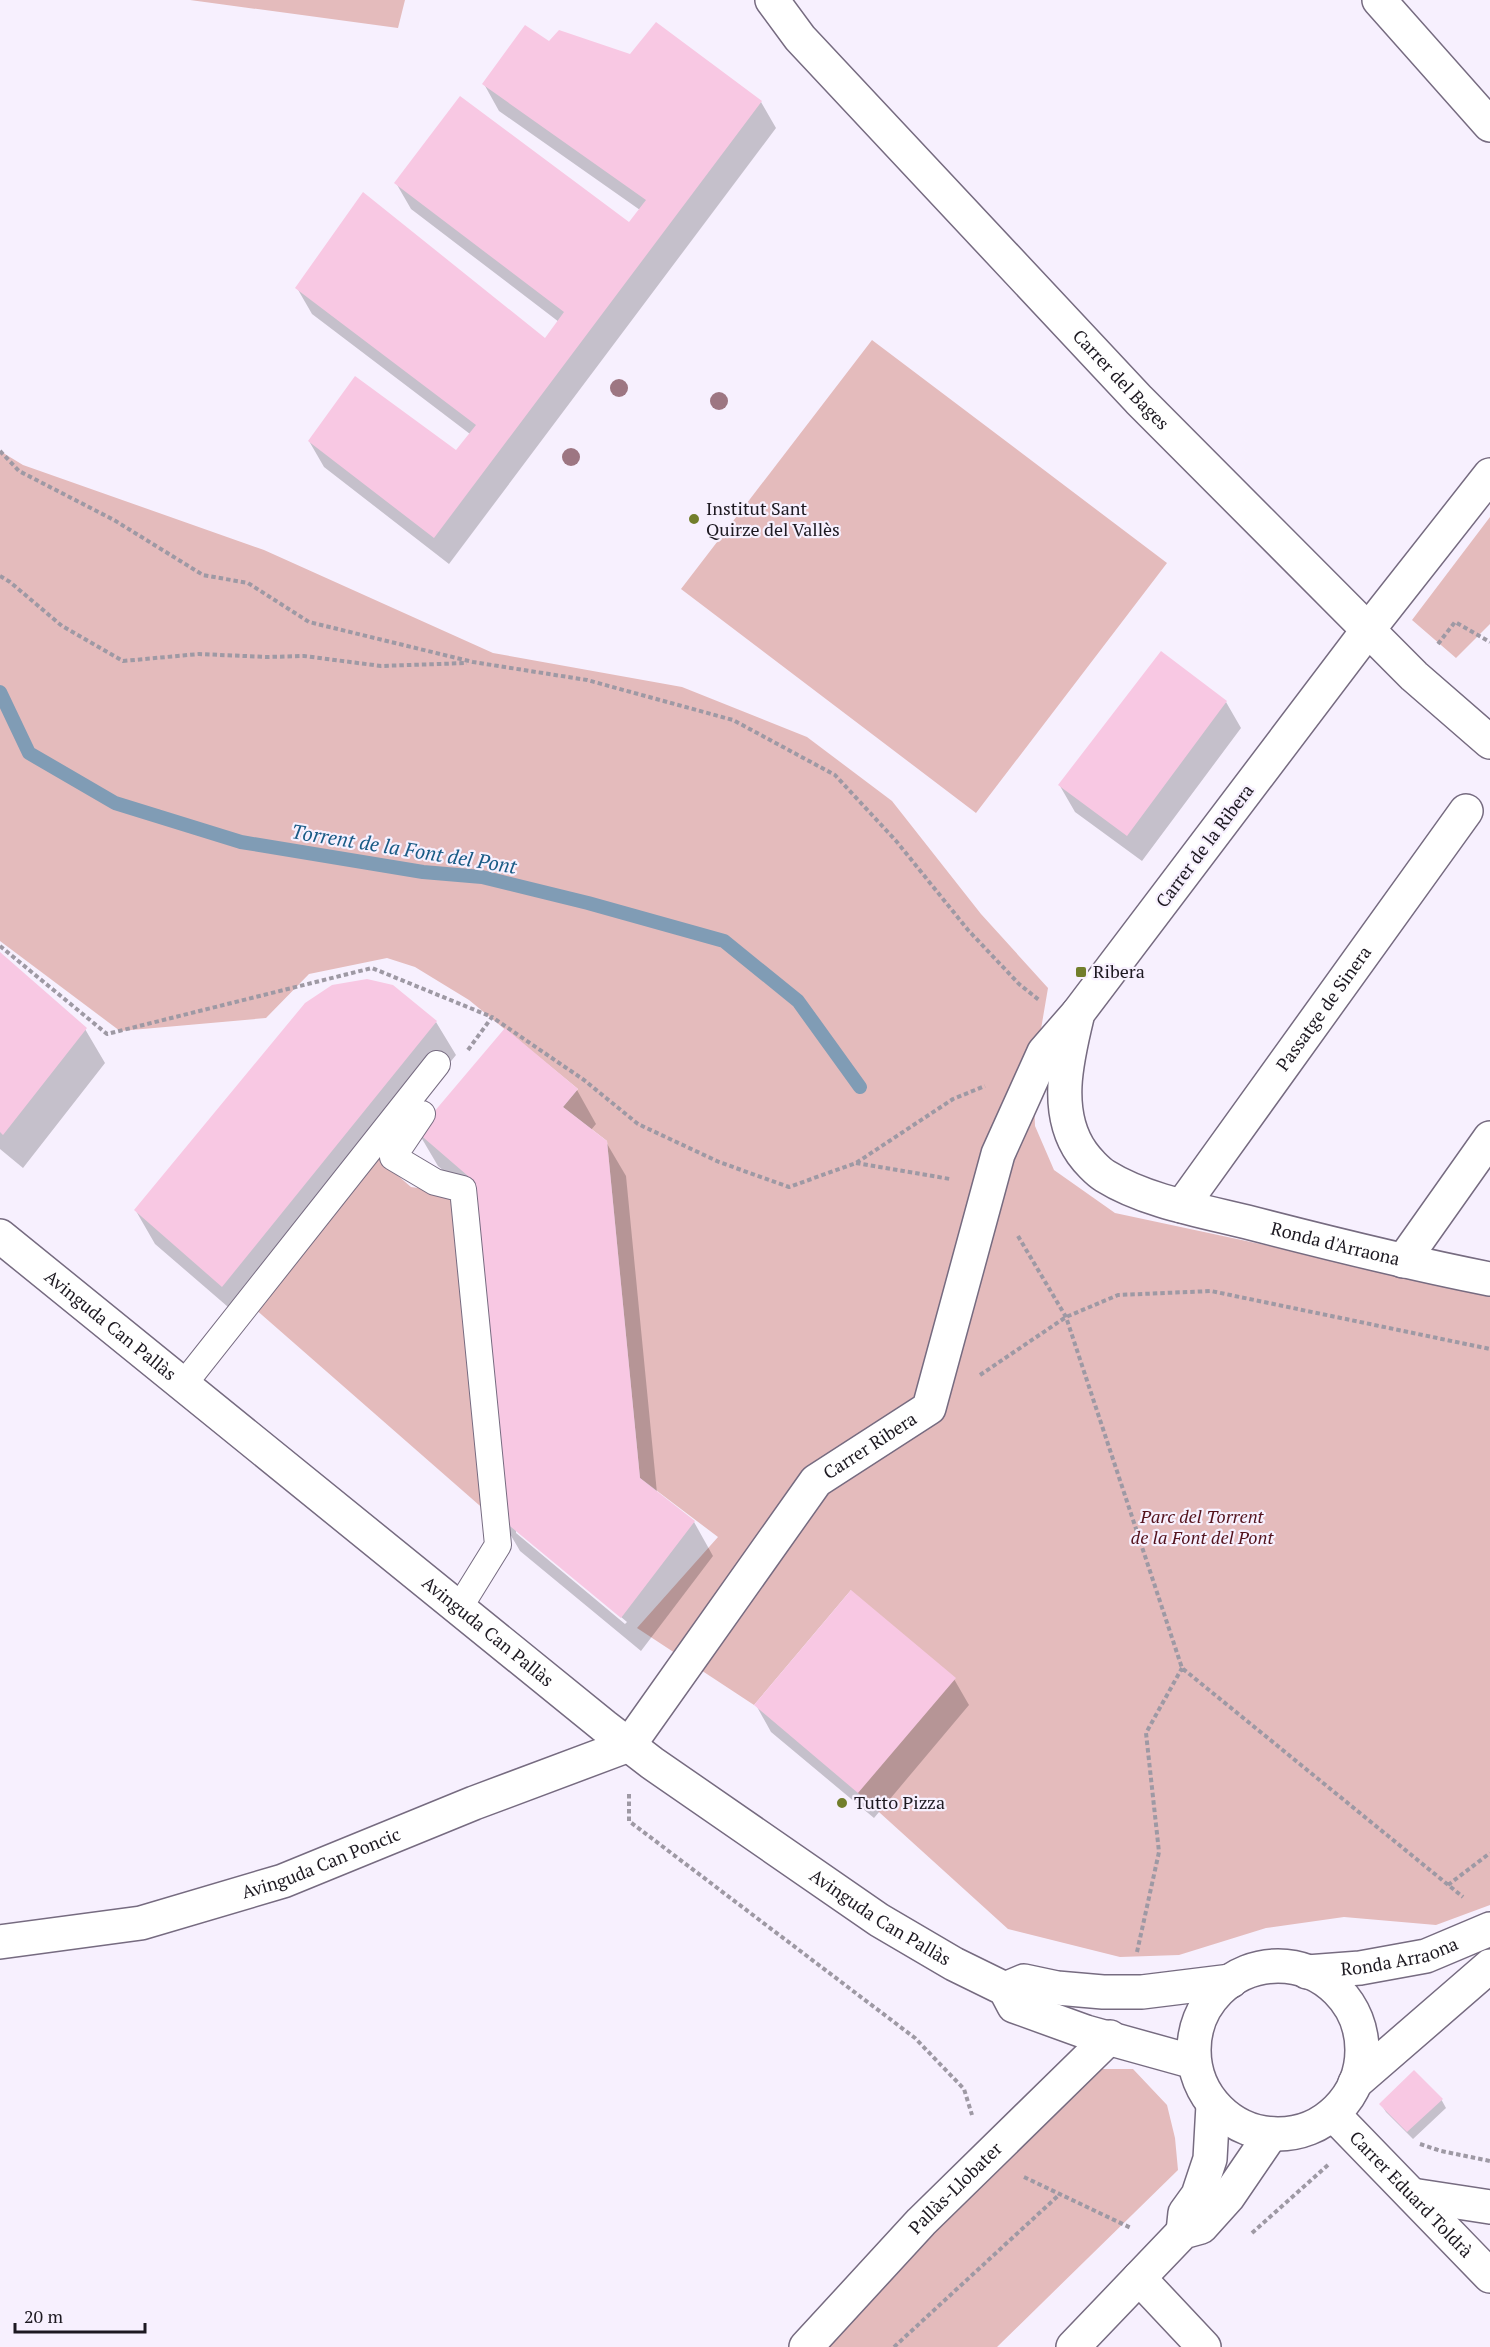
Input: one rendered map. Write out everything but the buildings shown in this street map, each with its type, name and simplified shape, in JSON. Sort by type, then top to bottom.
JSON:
[{"type":"street","name":"Carrer del Bages","points":[[772,0],[800,38],[1139,400],[1414,676],[1490,742]]},
{"type":"street","points":[[1379,0],[1490,125]]},
{"type":"street","name":"Carrer de la Ribera","points":[[1182,1206],[1141,1192],[1104,1175],[1082,1153],[1069,1125],[1065,1096],[1066,1061],[1078,1013],[1368,630],[1490,475]]},
{"type":"street","name":"Passatge de Sinera","points":[[1182,1206],[1466,811]]},
{"type":"street","name":"Carrer Ribera","points":[[629,1745],[816,1481],[929,1408],[998,1154],[1044,1052],[1078,1013]]},
{"type":"street","points":[[1403,1262],[1490,1138]]},
{"type":"street","name":"Ronda d'Arraona","points":[[1182,1206],[1403,1262],[1490,1279]]},
{"type":"street","name":"Avinguda Can Pallàs","points":[[0,1236],[629,1745],[879,1920],[954,1964],[1005,1989],[1014,2006],[1051,2020],[1194,2062]]},
{"type":"street","name":"Avinguda Can Poncic","points":[[0,1942],[141,1923],[283,1881],[474,1803],[629,1745]]},
{"type":"street","name":"Ronda Arraona","points":[[1307,1972],[1360,1968],[1426,1956],[1490,1929]]},
{"type":"street","name":"Ronda Arraona","points":[[1355,2083],[1490,1966]]},
{"type":"street","name":"Ronda Arraona","points":[[1268,1967],[1288,1967],[1307,1972],[1324,1980],[1351,2008],[1362,2045],[1355,2083],[1346,2100],[1333,2114],[1314,2126],[1293,2133],[1271,2134],[1250,2129],[1230,2120],[1214,2105],[1201,2085],[1194,2062],[1194,2039],[1201,2016],[1214,1996],[1231,1981],[1249,1971],[1268,1967]]},
{"type":"street","points":[[1005,1989],[1024,1981],[1057,1988],[1128,1992],[1231,1981]]},
{"type":"street","name":"Pallàs-Llobater","points":[[806,2347],[921,2222],[1110,2037]]},
{"type":"street","points":[[1176,2239],[1185,2213],[1198,2194],[1210,2159],[1214,2105]]},
{"type":"street","name":"Carrer Eduard Toldrà","points":[[1333,2114],[1490,2276]]},
{"type":"street","points":[[1073,2347],[1176,2239],[1201,2227],[1234,2189],[1271,2134]]},
{"type":"street","points":[[1412,2195],[1490,2207]]},
{"type":"street","points":[[1139,2278],[1204,2347]]},
{"type":"lane","points":[[183,1385],[436,1064]]},
{"type":"lane","points":[[422,1114],[393,1157],[435,1182],[463,1189],[498,1545],[459,1608]]},
{"type":"path","points":[[0,451],[19,471],[114,520],[203,575],[248,583],[309,622],[473,662],[587,680],[733,720],[835,775],[897,842],[968,930],[1019,984],[1045,1005],[1078,1013]]},
{"type":"path","points":[[0,576],[62,626],[123,661],[199,654],[304,656],[381,666],[473,662]]},
{"type":"path","points":[[0,946],[107,1034],[372,968],[492,1017],[584,1080],[638,1124],[719,1162],[789,1187],[856,1163],[953,1099],[1039,1063]]},
{"type":"path","points":[[464,1056],[492,1017]]},
{"type":"path","points":[[856,1163],[989,1186],[1066,1317],[1182,1668],[1470,1903]]},
{"type":"path","points":[[929,1408],[1066,1317],[1118,1295],[1211,1291],[1490,1349]]},
{"type":"path","points":[[1128,1992],[1159,1852],[1146,1733],[1182,1668]]},
{"type":"path","points":[[629,1745],[629,1821],[915,2038],[964,2089],[985,2159],[1059,2194],[1176,2239]]},
{"type":"path","points":[[1448,1885],[1490,1853]]},
{"type":"path","points":[[894,2347],[1059,2194]]},
{"type":"green space","points":[[190,0],[405,0],[398,28]]},
{"type":"green space","points":[[872,340],[1167,563],[976,813],[681,589]]},
{"type":"green space","name":"Parc del Torrent de la Font del Pont","points":[[0,451],[23,465],[264,550],[493,653],[682,687],[807,737],[892,801],[981,914],[1048,988],[1033,1076],[1035,1126],[1054,1170],[1115,1213],[1490,1293],[1490,1905],[1436,1925],[1344,1917],[1266,1928],[1179,1955],[1120,1957],[1008,1929],[858,1793],[851,1590],[754,1705],[637,1628],[718,1537],[640,1478],[607,1141],[563,1107],[578,1089],[469,1000],[415,967],[387,958],[309,974],[266,1018],[120,1031],[0,941]]},
{"type":"green space","points":[[1490,517],[1490,624],[1456,658],[1412,620]]},
{"type":"green space","points":[[374,1155],[411,1187],[458,1194],[487,1512],[245,1300]]},
{"type":"green space","points":[[1098,2069],[1133,2069],[1167,2105],[1175,2138],[1178,2170],[997,2347],[819,2347]]},
{"type":"waterway","name":"Torrent de la Font del Pont","points":[[0,692],[29,753],[115,803],[241,842],[423,872],[482,877],[588,903],[724,941],[798,1001],[860,1087]]},
{"type":"place","name":"Institut Sant Quirze del Vallès","points":[[694,519]]},
{"type":"place","name":"Ribera","points":[[1081,972]]},
{"type":"place","name":"Tutto Pizza","points":[[842,1803]]}]
